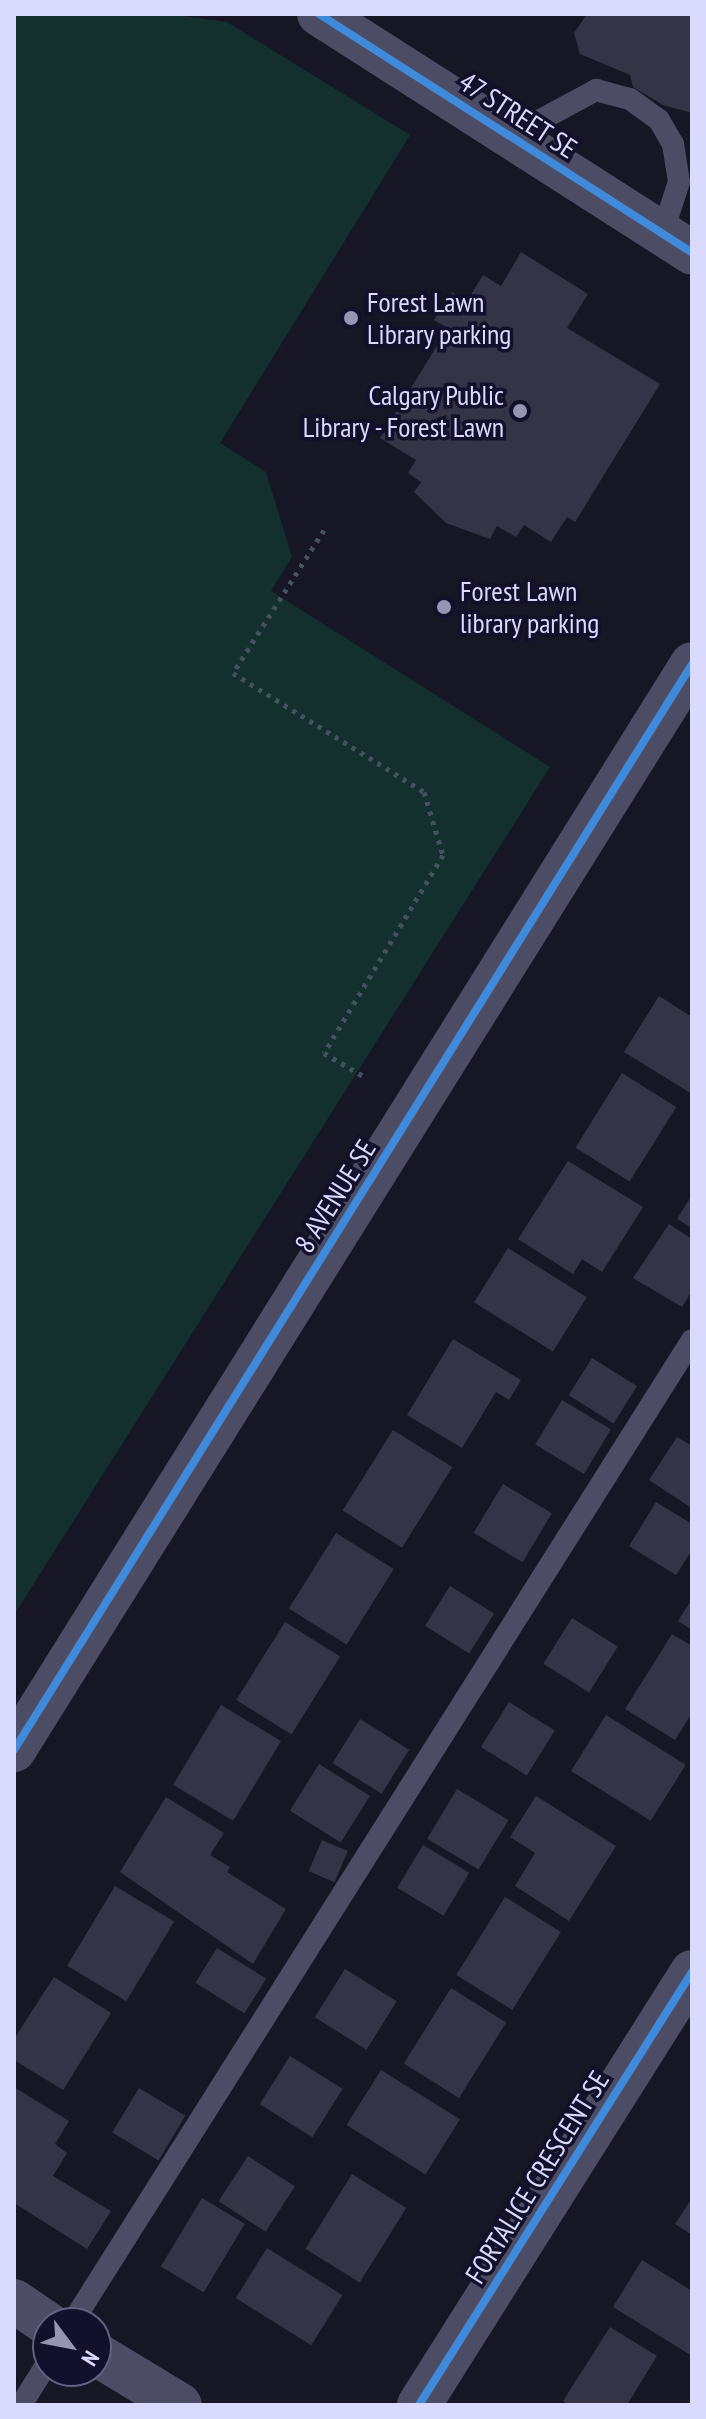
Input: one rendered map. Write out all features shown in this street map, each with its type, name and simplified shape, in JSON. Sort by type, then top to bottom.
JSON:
[{"type":"street","name":"47 STREET SE","points":[[319,14],[677,244]]},
{"type":"street","name":"8 AVENUE SE","points":[[14,1750],[692,664]]},
{"type":"street","name":"FORTALICE CRESCENT SE","points":[[419,2405],[692,1972]]},
{"type":"street","points":[[14,2301],[32,2313]]},
{"type":"street","points":[[112,2364],[180,2405]]},
{"type":"lane","points":[[511,136],[596,90],[630,99],[659,120],[673,144],[679,182],[677,244]]},
{"type":"lane","points":[[82,2307],[692,1340]]},
{"type":"lane","points":[[21,2405],[32,2387]]},
{"type":"path","points":[[324,530],[233,673],[424,792],[443,855],[324,1053],[365,1077]]},
{"type":"green space","points":[[14,14],[169,14],[227,22],[410,135],[220,443],[266,472],[292,557],[271,591],[550,767],[14,1615]]},
{"type":"building","points":[[587,14],[692,14],[692,113],[663,105],[633,87],[630,75],[580,54],[574,33]]},
{"type":"building","name":"Calgary Public Library - Forest Lawn","points":[[521,252],[588,294],[567,328],[660,384],[575,522],[567,517],[551,542],[524,525],[516,537],[497,526],[490,539],[446,523],[414,492],[421,482],[408,473],[416,460],[380,438],[448,328],[434,320],[452,292],[467,301],[483,275],[501,286]]},
{"type":"building","points":[[659,996],[692,1017],[692,1094],[624,1052]]},
{"type":"building","points":[[622,1073],[676,1107],[630,1182],[575,1148]]},
{"type":"building","points":[[568,1161],[643,1207],[602,1272],[582,1259],[573,1274],[518,1239]]},
{"type":"building","points":[[692,1195],[692,1228],[677,1219]]},
{"type":"building","points":[[669,1224],[692,1239],[692,1291],[682,1307],[633,1278]]},
{"type":"building","points":[[508,1248],[587,1297],[553,1352],[474,1302]]},
{"type":"building","points":[[453,1339],[521,1380],[509,1400],[496,1392],[462,1448],[407,1415]]},
{"type":"building","points":[[592,1358],[637,1386],[614,1423],[569,1395]]},
{"type":"building","points":[[562,1400],[611,1429],[584,1474],[535,1445]]},
{"type":"building","points":[[393,1430],[452,1467],[402,1548],[343,1511]]},
{"type":"building","points":[[677,1437],[692,1446],[690,1507],[649,1480]]},
{"type":"building","points":[[503,1484],[552,1513],[523,1562],[474,1533]]},
{"type":"building","points":[[656,1502],[692,1524],[692,1550],[676,1575],[629,1546]]},
{"type":"building","points":[[336,1533],[394,1569],[347,1645],[289,1608]]},
{"type":"building","points":[[450,1586],[494,1614],[469,1653],[425,1626]]},
{"type":"building","points":[[692,1599],[692,1630],[678,1621]]},
{"type":"building","points":[[572,1618],[618,1647],[589,1692],[543,1664]]},
{"type":"building","points":[[285,1622],[340,1656],[291,1734],[236,1700]]},
{"type":"building","points":[[672,1634],[692,1646],[692,1713],[675,1740],[625,1709]]},
{"type":"building","points":[[509,1702],[555,1731],[527,1776],[481,1747]]},
{"type":"building","points":[[221,1705],[281,1741],[233,1821],[173,1785]]},
{"type":"building","points":[[606,1715],[686,1765],[651,1821],[571,1771]]},
{"type":"building","points":[[360,1719],[409,1750],[382,1794],[332,1763]]},
{"type":"building","points":[[319,1764],[370,1796],[341,1842],[290,1811]]},
{"type":"building","points":[[457,1789],[508,1820],[479,1870],[427,1839]]},
{"type":"building","points":[[536,1796],[616,1846],[569,1921],[515,1886],[535,1853],[510,1837]]},
{"type":"building","points":[[166,1797],[224,1833],[210,1855],[230,1867],[227,1872],[286,1909],[253,1964],[120,1872]]},
{"type":"building","points":[[322,1840],[348,1851],[334,1882],[309,1871]]},
{"type":"building","points":[[423,1845],[469,1873],[444,1916],[397,1888]]},
{"type":"building","points":[[115,1886],[174,1922],[126,2001],[67,1966]]},
{"type":"building","points":[[505,1897],[561,1932],[512,2010],[456,1975]]},
{"type":"building","points":[[217,1948],[266,1979],[244,2014],[195,1983]]},
{"type":"building","points":[[345,1969],[397,2001],[367,2050],[315,2017]]},
{"type":"building","points":[[54,1977],[111,2013],[63,2090],[14,2060],[14,2039]]},
{"type":"building","points":[[451,1988],[506,2022],[459,2098],[404,2063]]},
{"type":"building","points":[[290,2056],[343,2089],[312,2137],[260,2104]]},
{"type":"building","points":[[381,2070],[460,2119],[425,2174],[347,2125]]},
{"type":"building","points":[[14,2087],[69,2121],[55,2144],[67,2153],[53,2176],[111,2211],[87,2249],[14,2203]]},
{"type":"building","points":[[139,2088],[185,2116],[159,2160],[112,2133]]},
{"type":"building","points":[[248,2156],[295,2186],[266,2232],[219,2201]]},
{"type":"building","points":[[352,2174],[406,2208],[360,2283],[305,2249]]},
{"type":"building","points":[[202,2198],[245,2224],[204,2292],[161,2267]]},
{"type":"building","points":[[692,2198],[692,2235],[675,2224]]},
{"type":"building","points":[[267,2248],[342,2295],[311,2345],[236,2298]]},
{"type":"building","points":[[642,2260],[692,2291],[692,2356],[613,2307]]},
{"type":"building","points":[[610,2327],[657,2356],[627,2405],[569,2405],[563,2401]]},
{"type":"cycle path","points":[[319,14],[692,253]]},
{"type":"cycle path","points":[[14,1750],[692,664]]},
{"type":"cycle path","points":[[419,2405],[692,1972]]},
{"type":"place","name":"Forest Lawn Library parking","points":[[351,318]]},
{"type":"place","name":"Calgary Public Library - Forest Lawn","points":[[520,411]]},
{"type":"place","name":"Forest Lawn library parking","points":[[444,607]]}]
